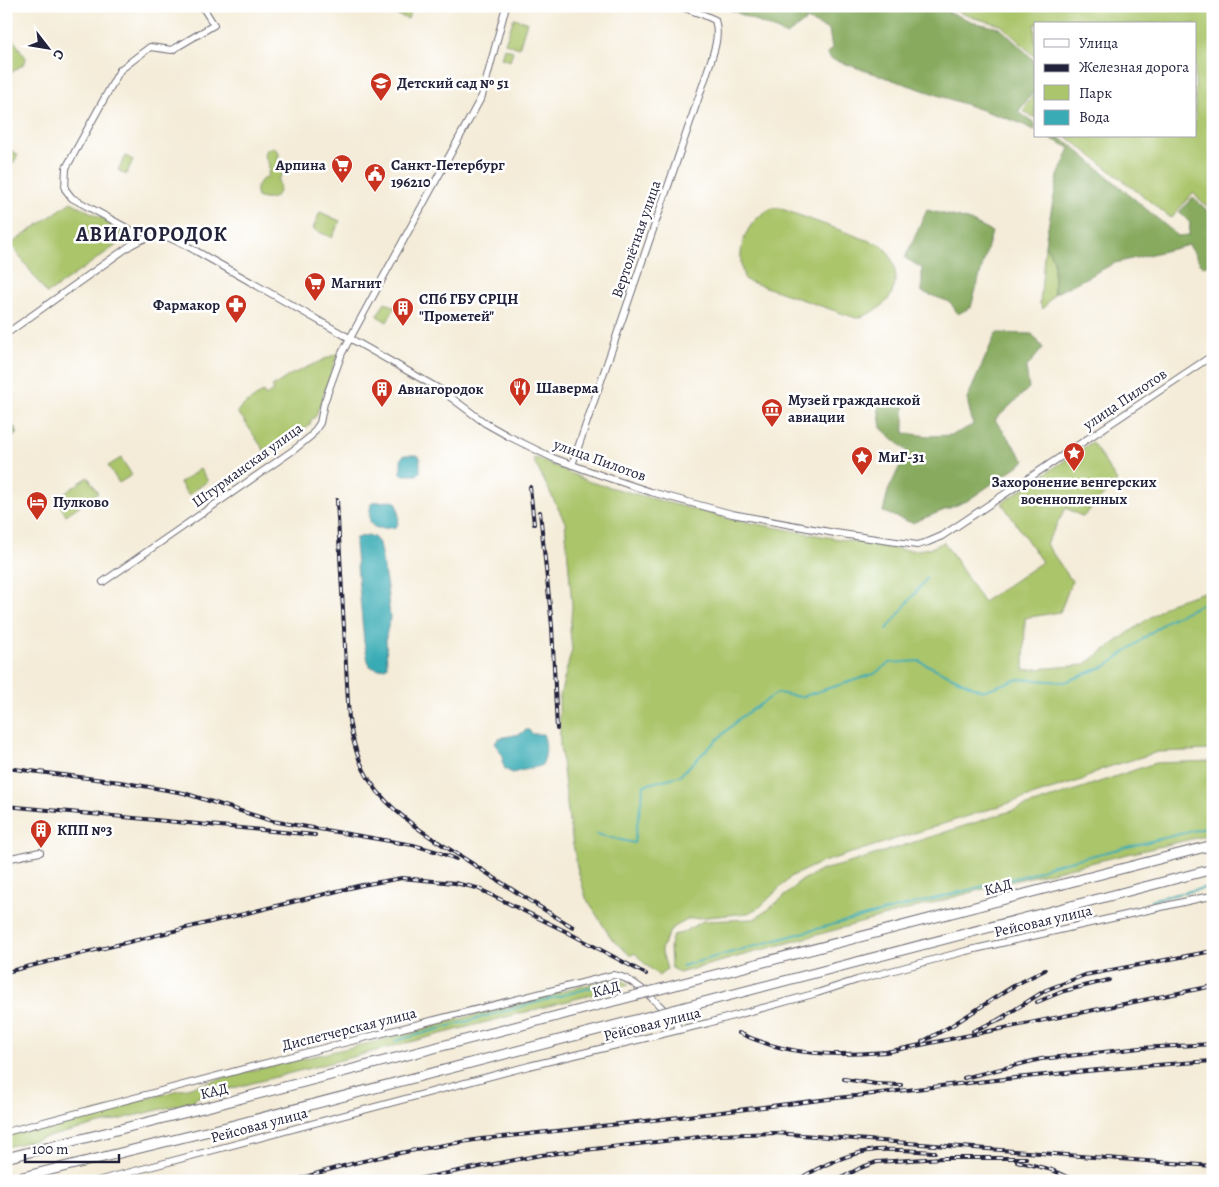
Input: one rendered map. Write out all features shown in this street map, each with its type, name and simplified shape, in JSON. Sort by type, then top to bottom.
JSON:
[{"type":"highway","name":"КАД","points":[[6,1158],[1213,845]]},
{"type":"highway","points":[[6,1181],[230,1126],[1213,869]]},
{"type":"street","points":[[140,240],[134,232],[72,198],[64,189],[66,168],[120,70],[150,47],[172,50],[214,25],[202,6]]},
{"type":"street","name":"Штурманская улица","points":[[103,582],[311,436],[320,423],[336,367],[349,338],[482,96],[506,6]]},
{"type":"street","points":[[679,6],[704,14],[707,6]]},
{"type":"street","name":"Вертолётная улица","points":[[572,465],[706,76],[718,35],[715,20],[704,14]]},
{"type":"street","name":"улица Пилотов","points":[[6,334],[140,240],[156,235],[172,239],[349,338],[441,390],[485,422],[542,453],[651,492],[732,514],[835,533],[917,545],[942,536],[1213,355]]},
{"type":"street","points":[[6,859],[40,852]]},
{"type":"street","name":"Рейсовая улица","points":[[97,1181],[529,1066],[708,1023],[857,980],[966,952],[1213,896]]},
{"type":"street","name":"Диспетчерская улица","points":[[6,1132],[318,1049],[613,975],[631,981],[674,1021],[679,1029]]},
{"type":"green space","points":[[393,6],[413,6],[408,19],[391,13]]},
{"type":"green space","points":[[732,6],[933,6],[976,23],[1000,28],[1033,59],[1034,91],[1018,112],[1034,122],[1034,130],[1020,123],[831,59],[827,53],[832,48],[829,30],[807,20],[787,35],[731,10]]},
{"type":"green space","points":[[942,6],[1213,6],[1213,212],[1193,193],[1171,218],[1069,138],[1196,138],[1196,22],[1034,22],[1034,56],[1001,25]]},
{"type":"green space","points":[[514,18],[527,22],[519,48],[505,43]]},
{"type":"green space","points":[[13,39],[26,58],[25,63],[7,76],[6,43]]},
{"type":"green space","points":[[504,48],[513,51],[510,61],[501,58]]},
{"type":"green space","points":[[1034,94],[1034,117],[1023,111]]},
{"type":"green space","points":[[1050,138],[1059,138],[1071,145],[1178,236],[1189,235],[1190,223],[1179,212],[1193,197],[1213,216],[1213,266],[1202,266],[1189,245],[1115,263],[1054,294],[1054,260],[1045,245],[1058,176],[1070,148]]},
{"type":"green space","points":[[6,147],[18,155],[6,175]]},
{"type":"green space","points":[[273,147],[279,152],[278,163],[283,173],[278,180],[278,194],[275,197],[262,199],[257,197],[256,187],[268,176],[269,165],[264,155],[265,151]]},
{"type":"green space","points":[[126,156],[133,160],[126,175],[118,170]]},
{"type":"green space","points":[[71,202],[124,230],[126,234],[125,239],[47,294],[11,244]]},
{"type":"green space","points":[[773,208],[779,208],[881,245],[891,258],[895,274],[893,290],[884,304],[867,315],[856,318],[745,280],[741,259],[744,238],[755,220]]},
{"type":"green space","points":[[927,210],[968,220],[992,232],[971,307],[958,314],[950,302],[922,292],[922,268],[905,258]]},
{"type":"green space","points":[[320,212],[340,221],[332,238],[313,229]]},
{"type":"green space","points":[[1045,245],[1054,260],[1054,294],[1043,309],[1040,303]]},
{"type":"green space","points":[[385,302],[395,307],[387,322],[377,316]]},
{"type":"green space","points":[[996,333],[1032,334],[1043,348],[1026,368],[1029,388],[995,420],[1025,461],[967,501],[912,523],[883,512],[888,491],[907,451],[881,428],[878,405],[904,405],[904,433],[929,436],[952,435],[973,425],[967,399]]},
{"type":"green space","points":[[338,353],[316,416],[311,420],[310,425],[267,455],[237,412],[263,392],[266,396],[274,390],[272,387],[290,375]]},
{"type":"green space","points":[[6,415],[18,433],[6,442]]},
{"type":"green space","points":[[1092,442],[1117,481],[1083,517],[1066,508],[1046,544],[1072,581],[1060,612],[1025,618],[1024,670],[1084,665],[1170,603],[1213,589],[1213,750],[1158,752],[1102,769],[1082,780],[820,863],[792,876],[760,907],[748,913],[689,919],[671,929],[661,949],[667,969],[659,976],[635,953],[630,955],[611,938],[586,898],[577,867],[569,821],[560,744],[559,699],[572,649],[570,631],[572,606],[565,522],[533,459],[537,458],[590,482],[730,519],[905,550],[931,548],[944,542],[983,602],[1042,562],[1002,503]]},
{"type":"green space","points":[[121,458],[132,475],[119,483],[108,466]]},
{"type":"green space","points":[[200,469],[208,481],[188,495],[180,483]]},
{"type":"green space","points":[[88,477],[98,493],[66,515],[56,499]]},
{"type":"green space","points":[[1213,761],[1213,834],[1009,882],[679,973],[671,967],[670,945],[673,935],[682,933],[703,921],[754,919],[769,909],[794,888],[797,883],[822,870],[1067,793],[1155,763]]},
{"type":"green space","points":[[614,979],[624,981],[629,985],[195,1098],[195,1101],[6,1147],[6,1136],[258,1069],[374,1042]]},
{"type":"water","points":[[404,455],[417,455],[420,457],[420,472],[417,475],[404,475],[401,473],[401,458]]},
{"type":"water","points":[[393,501],[397,503],[398,521],[396,527],[377,528],[373,526],[370,519],[371,504],[373,502]]},
{"type":"water","points":[[368,535],[374,537],[379,543],[387,587],[390,618],[386,636],[387,667],[380,669],[375,669],[369,665],[364,642],[355,544],[356,538]]},
{"type":"water","points":[[526,730],[533,734],[543,734],[546,746],[544,759],[541,766],[512,773],[505,769],[502,762],[503,756],[495,743],[499,738],[520,734]]},
{"type":"waterway","points":[[887,629],[927,578]]},
{"type":"waterway","points":[[596,834],[634,843],[644,785],[679,776],[740,718],[777,693],[801,697],[874,674],[889,663],[919,661],[982,691],[1019,679],[1065,682],[1108,665],[1168,620],[1213,599]]},
{"type":"waterway","points":[[682,966],[831,925],[1031,874],[1053,865],[1213,826]]},
{"type":"waterway","points":[[1150,900],[1213,886]]},
{"type":"waterway","points":[[395,1041],[615,981]]},
{"type":"railway","points":[[530,487],[534,524]]},
{"type":"railway","points":[[337,500],[349,720],[356,752],[362,767],[380,795],[418,829],[573,927]]},
{"type":"railway","points":[[540,512],[552,626],[557,729]]},
{"type":"railway","points":[[6,768],[120,782],[184,793],[272,821],[413,845],[456,859]]},
{"type":"railway","points":[[6,806],[315,835]]},
{"type":"railway","points":[[6,972],[362,885],[402,878],[455,883],[477,888],[567,932],[646,974]]},
{"type":"railway","points":[[998,1020],[1046,990],[1085,975],[1213,951]]},
{"type":"railway","points":[[922,1042],[951,1026],[1015,985],[1045,970]]},
{"type":"railway","points":[[1037,1002],[1064,991],[1109,980]]},
{"type":"railway","points":[[739,1033],[757,1041],[811,1053],[886,1052],[1213,986]]},
{"type":"railway","points":[[973,1031],[1005,1017]]},
{"type":"railway","points":[[964,1078],[1041,1059],[1140,1048],[1213,1044]]},
{"type":"railway","points":[[293,1181],[339,1167],[386,1156],[481,1139],[938,1086],[1213,1061]]},
{"type":"railway","points":[[844,1079],[876,1084],[901,1085]]},
{"type":"railway","points":[[407,1181],[541,1155],[717,1135],[775,1133],[1213,1166]]},
{"type":"railway","points":[[796,1181],[834,1161],[855,1154],[876,1150],[935,1152]]},
{"type":"railway","points":[[836,1181],[860,1168],[877,1162],[943,1158],[1026,1158]]},
{"type":"railway","points":[[1017,1161],[1052,1170],[1076,1181]]},
{"type":"place","name":"Детский сад № 51","points":[[381,102]]},
{"type":"place","name":"Арпина","points":[[342,184]]},
{"type":"place","name":"Санкт-Петербург 196210","points":[[375,193]]},
{"type":"place","name":"Магнит","points":[[315,302]]},
{"type":"place","name":"Фармакор","points":[[236,324]]},
{"type":"place","name":"СПб ГБУ СРЦН \"Прометей\"","points":[[403,327]]},
{"type":"place","name":"Шаверма","points":[[520,407]]},
{"type":"place","name":"Авиагородок","points":[[382,408]]},
{"type":"place","name":"Музей гражданской авиации","points":[[772,428]]},
{"type":"place","name":"Захоронение венгерских военнопленных","points":[[1074,472]]},
{"type":"place","name":"МиГ-31","points":[[862,476]]},
{"type":"place","name":"Пулково","points":[[37,521]]},
{"type":"place","name":"КПП №3","points":[[41,849]]},
{"type":"district","name":"АВИАГОРОДОК","points":[[152,234]]}]
